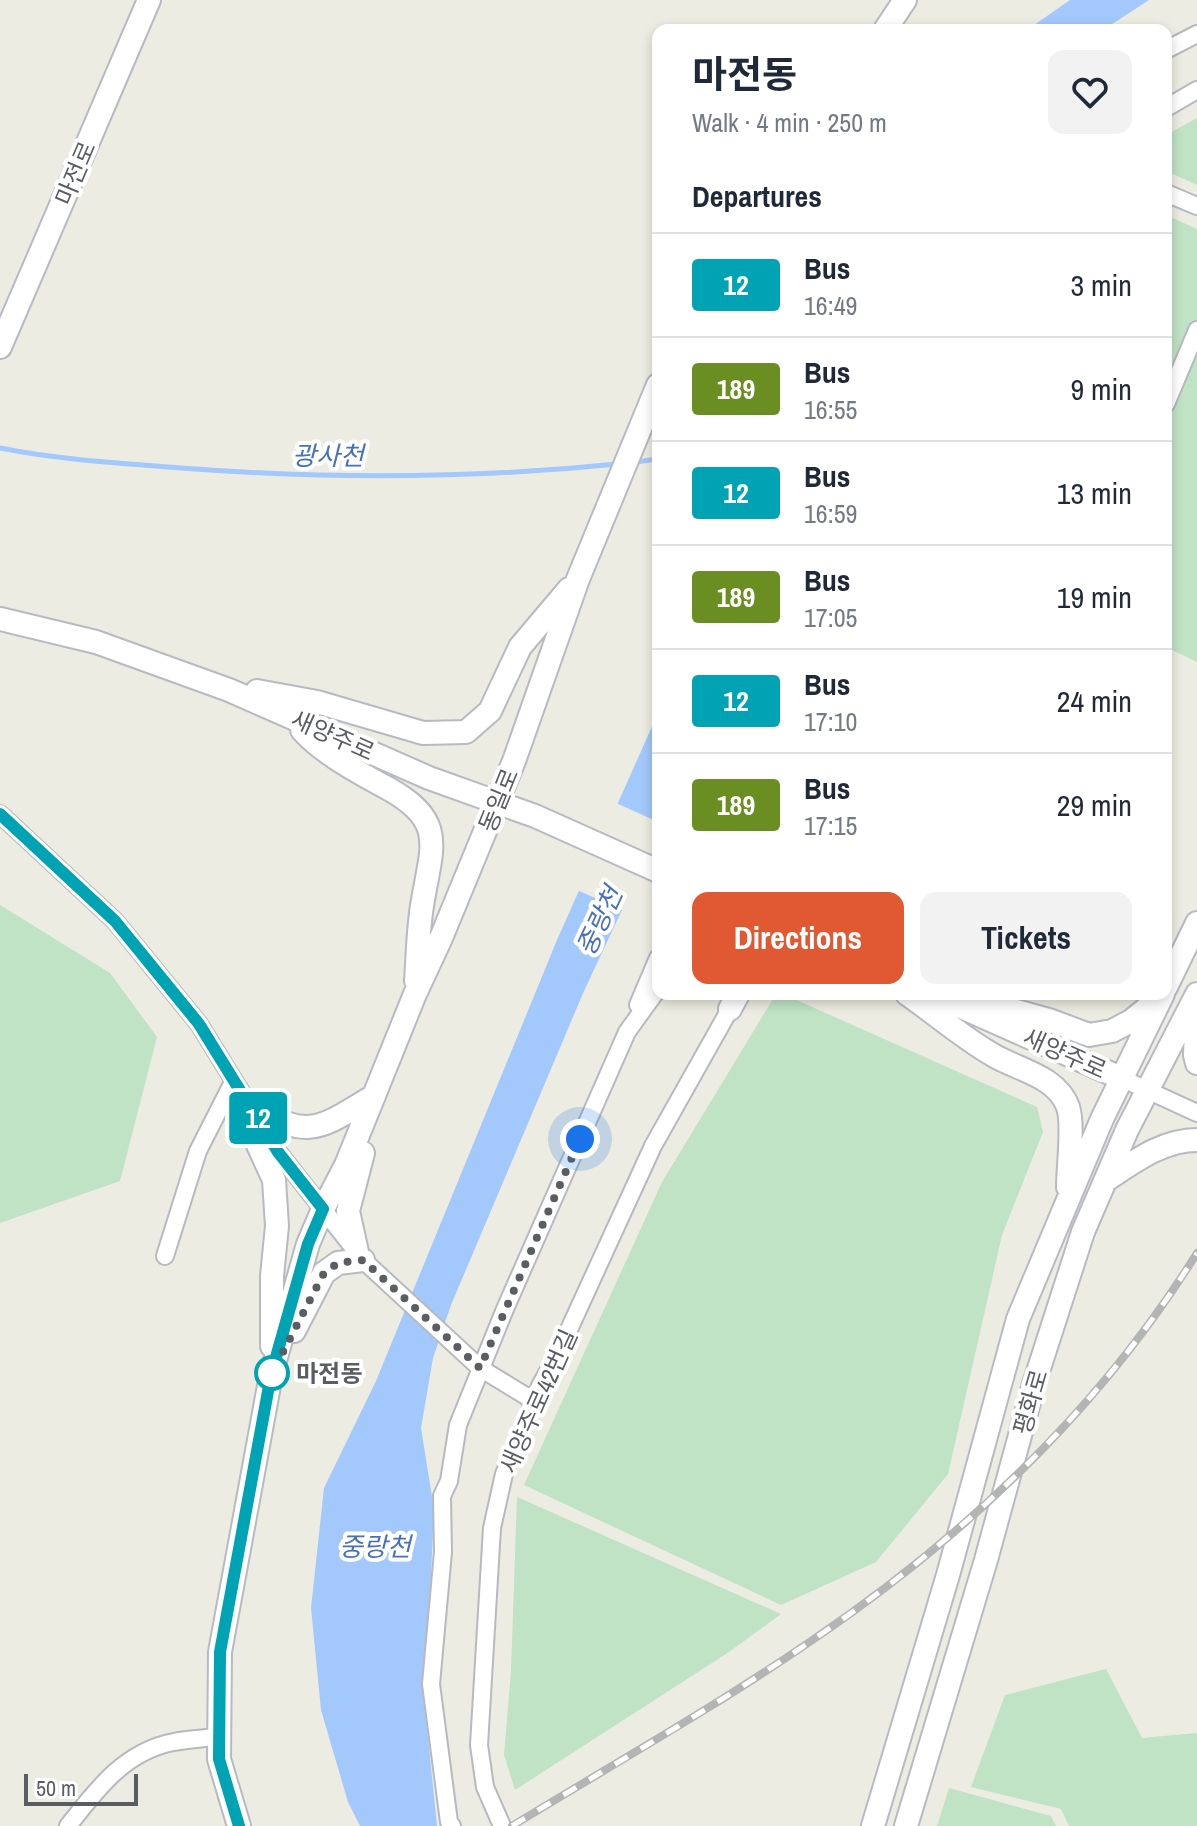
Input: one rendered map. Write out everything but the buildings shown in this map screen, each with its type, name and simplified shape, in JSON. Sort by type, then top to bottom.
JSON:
[{"type":"main road","name":"마전로","points":[[0,347],[149,0]]},
{"type":"main road","points":[[889,24],[905,0]]},
{"type":"main road","name":"동일로","points":[[271,1375],[308,1244],[346,1165],[514,761],[578,579],[652,397]]},
{"type":"main road","points":[[211,683],[317,702],[423,733],[466,732],[490,711],[520,647],[578,579]]},
{"type":"main road","name":"새양주로","points":[[0,619],[96,642],[267,704],[429,778],[534,816],[652,868]]},
{"type":"main road","points":[[0,635],[31,627]]},
{"type":"main road","points":[[441,938],[507,820],[534,816],[517,789],[541,723],[553,650]]},
{"type":"main road","points":[[296,719],[303,733],[359,773],[399,795],[419,811],[427,823],[433,843],[422,903],[415,994]]},
{"type":"main road","name":"평화로","points":[[1172,974],[1197,923]]},
{"type":"main road","name":"평화로","points":[[906,1826],[986,1560],[1034,1384],[1083,1232],[1127,1130],[1197,994]]},
{"type":"main road","points":[[915,1000],[993,1055],[1042,1078],[1057,1089],[1068,1106],[1068,1198]]},
{"type":"main road","name":"새양주로","points":[[945,1000],[1123,1079]]},
{"type":"main road","points":[[977,1000],[1049,1020],[1089,1035],[1112,1031],[1131,1021],[1155,1000]]},
{"type":"main road","name":"평화로","points":[[873,1826],[948,1575],[1018,1319],[1102,1119],[1160,1000]]},
{"type":"main road","points":[[1197,1004],[1197,1063]]},
{"type":"main road","points":[[251,1105],[275,1120],[306,1129],[331,1121],[377,1087]]},
{"type":"main road","points":[[271,1375],[324,1273],[338,1263],[360,1256],[348,1211],[377,1087]]},
{"type":"main road","points":[[239,1826],[219,1759],[220,1652],[271,1375],[272,1276],[277,1226],[274,1180],[258,1145],[251,1105]]},
{"type":"main road","points":[[1106,1180],[1151,1152],[1178,1140],[1197,1140]]},
{"type":"street","points":[[1172,47],[1197,34]]},
{"type":"street","points":[[1172,105],[1197,90]]},
{"type":"street","points":[[1172,196],[1197,206]]},
{"type":"street","points":[[1172,390],[1197,330]]},
{"type":"street","points":[[0,814],[115,921],[199,1024],[278,1152],[360,1256],[480,1368],[534,1401]]},
{"type":"street","points":[[452,1826],[438,1751],[431,1684],[443,1552],[442,1496],[449,1481],[458,1425],[652,972]]},
{"type":"street","points":[[627,1032],[652,997]]},
{"type":"street","name":"새양주로42번길","points":[[502,1826],[485,1787],[479,1745],[492,1528],[504,1474],[534,1401],[653,1146],[733,1000]]},
{"type":"street","name":"새양주로","points":[[1123,1079],[1197,1113]]},
{"type":"street","points":[[165,1256],[198,1151],[234,1080]]},
{"type":"street","points":[[68,1826],[104,1781],[129,1760],[173,1742],[218,1736]]},
{"type":"green space","points":[[1197,118],[1197,185],[1172,174],[1172,132]]},
{"type":"green space","points":[[1172,218],[1197,229],[1197,662],[1172,650]]},
{"type":"green space","points":[[0,905],[110,973],[157,1037],[120,1181],[0,1223]]},
{"type":"green space","points":[[772,1000],[796,1000],[1037,1107],[1043,1132],[1002,1235],[948,1474],[876,1562],[781,1605],[524,1485],[662,1182]]},
{"type":"green space","points":[[517,1497],[781,1614],[729,1652],[515,1790],[504,1755],[511,1671]]},
{"type":"green space","points":[[1106,1669],[1142,1738],[1197,1733],[1197,1826],[1069,1826],[1061,1809],[971,1787],[1005,1695]]},
{"type":"green space","points":[[949,1788],[1051,1816],[1056,1826],[937,1826]]},
{"type":"water","points":[[1070,0],[1149,0],[1112,24],[1036,24]]},
{"type":"water","name":"중랑천","points":[[652,726],[652,846],[584,991],[451,1305],[433,1358],[421,1428],[434,1509],[425,1708],[437,1826],[360,1826],[348,1802],[321,1710],[311,1608],[324,1488],[376,1381],[557,940]]},
{"type":"pier","points":[[614,802],[652,819],[652,856],[626,912],[575,889]]},
{"type":"waterway","name":"광사천","points":[[0,448],[90,461],[290,474],[453,475],[617,464]]},
{"type":"waterway","name":"광사천","points":[[635,462],[652,460]]},
{"type":"railway","points":[[512,1826],[775,1665],[922,1559],[1025,1467],[1072,1417],[1159,1310],[1197,1253]]},
{"type":"bus line","name":"12","points":[[0,814],[115,921],[199,1024],[278,1152],[323,1209],[308,1244],[271,1375],[220,1652],[219,1759],[239,1826]]},
{"type":"place","name":"마전동","points":[[272,1373]]},
{"type":"route","points":[[272,1373],[324,1273],[338,1263],[363,1260],[480,1368],[580,1139]]}]
